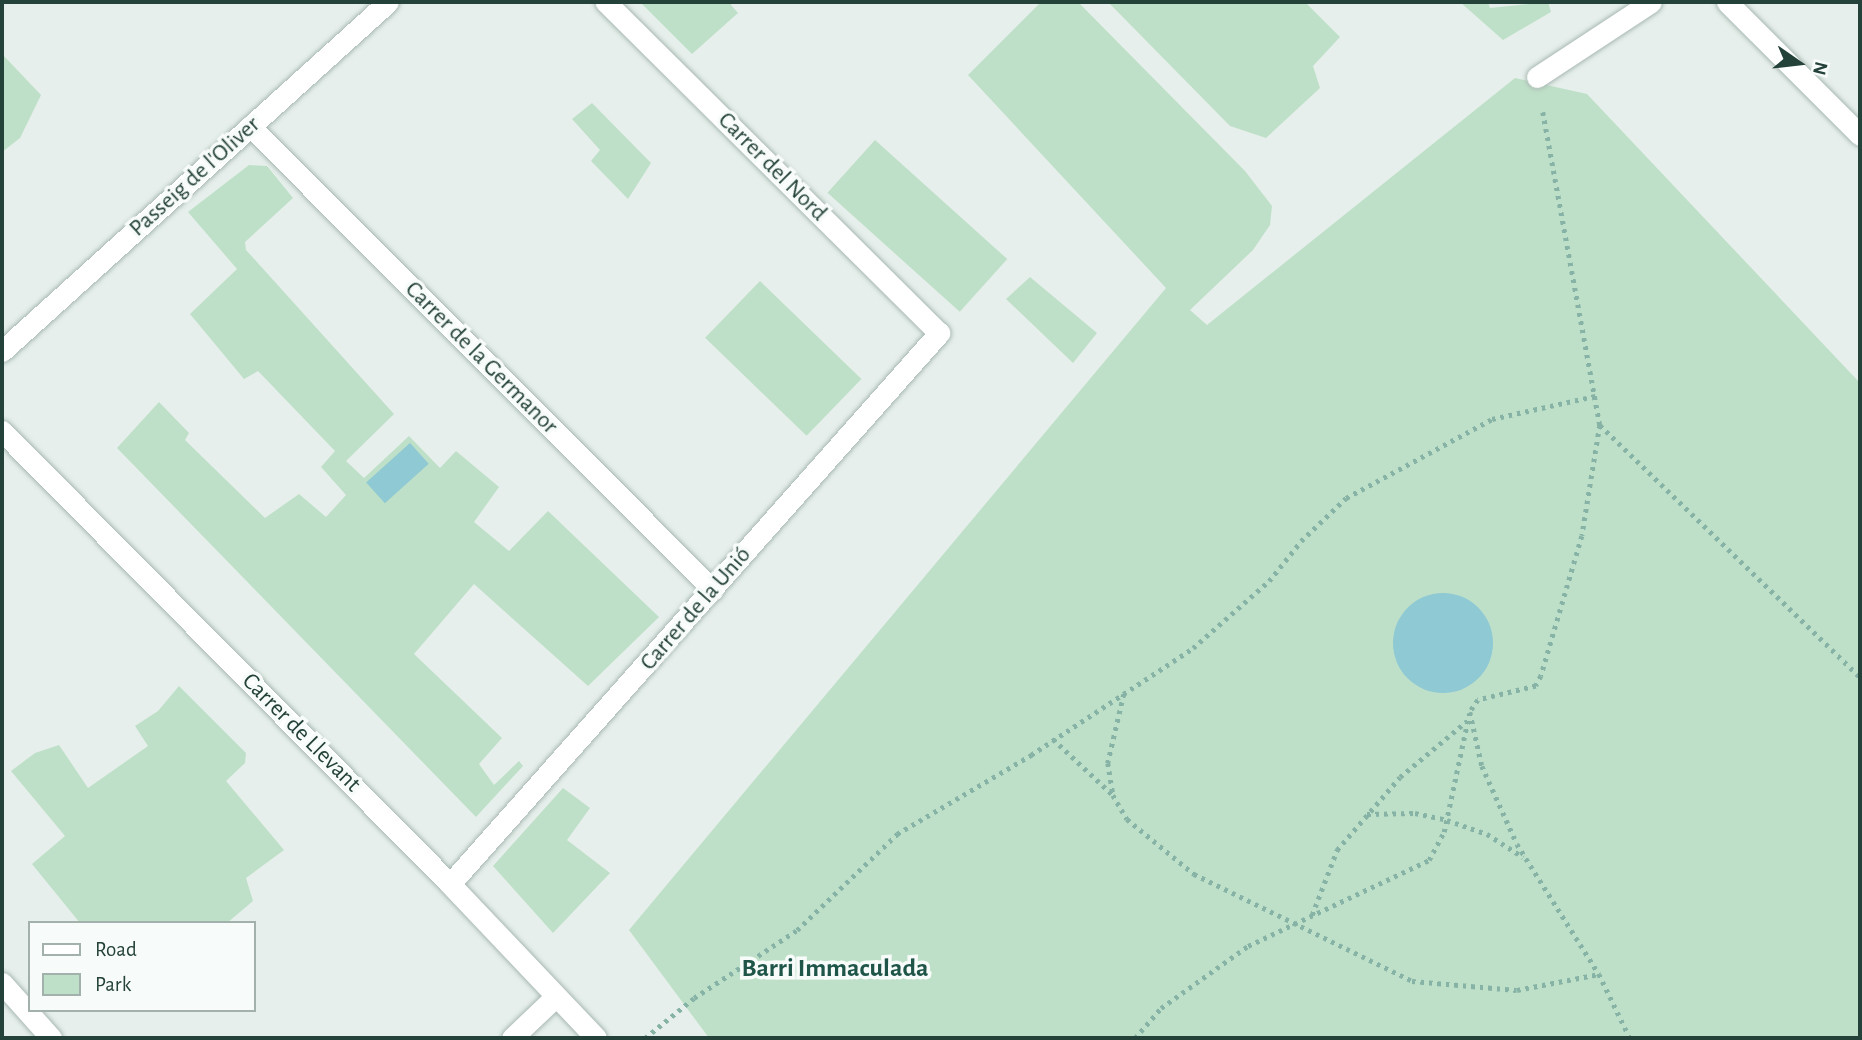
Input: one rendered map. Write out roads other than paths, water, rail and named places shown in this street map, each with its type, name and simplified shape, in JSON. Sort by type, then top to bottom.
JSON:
[{"type":"street","name":"Passeig de l'Oliver","points":[[2,351],[388,2]]},
{"type":"street","name":"Carrer del Nord","points":[[606,2],[939,333]]},
{"type":"street","points":[[1537,77],[1651,2]]},
{"type":"street","points":[[1727,2],[1860,135]]},
{"type":"street","name":"Carrer de la Germanor","points":[[250,126],[713,590]]},
{"type":"street","name":"Carrer de la Unió","points":[[450,884],[939,333]]},
{"type":"street","name":"Carrer de Llevant","points":[[2,431],[450,884],[596,1038]]},
{"type":"street","points":[[2,983],[51,1038]]},
{"type":"street","points":[[512,1038],[555,997]]},
{"type":"water","points":[[410,443],[429,464],[385,503],[366,482]]},
{"type":"water","points":[[1443,593],[1462,597],[1479,607],[1489,624],[1493,643],[1489,662],[1479,679],[1462,689],[1443,693],[1424,689],[1407,679],[1397,662],[1393,643],[1397,624],[1407,607],[1424,597]]},
{"type":"district","name":"Barri Immaculada","points":[[835,969]]}]
